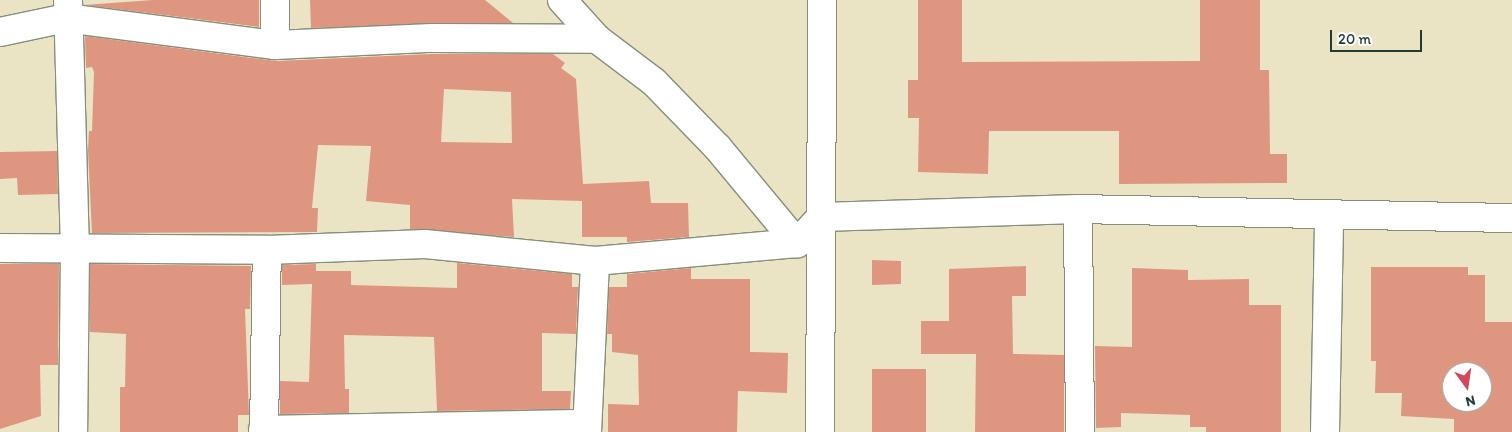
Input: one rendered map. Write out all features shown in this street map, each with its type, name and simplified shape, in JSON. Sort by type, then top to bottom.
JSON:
[{"type":"street","points":[[275,0],[275,45]]},
{"type":"street","points":[[562,0],[597,39],[660,88],[718,148],[796,243]]},
{"type":"street","points":[[820,432],[822,0]]},
{"type":"street","points":[[67,9],[74,132],[73,432]]},
{"type":"street","points":[[0,32],[67,9],[275,45],[432,38],[597,39]]},
{"type":"street","points":[[1078,209],[1080,432]]},
{"type":"street","points":[[0,248],[267,250],[425,244],[595,261],[796,243],[821,217],[1078,209],[1329,216],[1512,218]]},
{"type":"street","points":[[1325,432],[1329,216]]},
{"type":"street","points":[[267,250],[264,431],[587,428],[595,261]]},
{"type":"building","points":[[153,0],[259,0],[259,27],[84,5]]},
{"type":"building","points":[[310,0],[485,0],[513,23],[311,28]]},
{"type":"building","points":[[918,0],[962,0],[962,62],[1200,61],[1200,0],[1260,0],[1260,70],[1269,70],[1270,154],[1287,154],[1287,183],[1119,184],[1119,131],[989,131],[988,174],[918,172],[919,118],[908,118],[908,80],[918,80]]},
{"type":"building","points":[[85,36],[276,61],[432,54],[553,54],[565,63],[561,68],[576,79],[583,184],[649,181],[651,203],[688,203],[689,237],[627,242],[627,237],[582,237],[582,201],[512,199],[514,237],[410,229],[410,205],[366,201],[371,146],[318,145],[312,208],[318,208],[317,232],[92,233],[88,150],[89,131],[92,131],[94,72],[92,67],[86,68]],"holes":[[[444,89],[511,92],[512,143],[441,142]]]},
{"type":"building","points":[[57,151],[58,194],[18,195],[17,178],[0,179],[0,152]]},
{"type":"building","points":[[872,260],[901,261],[901,284],[872,285]]},
{"type":"building","points":[[457,263],[572,274],[572,287],[578,287],[576,334],[542,333],[542,391],[571,391],[570,409],[437,411],[434,337],[344,335],[345,389],[349,389],[349,413],[280,414],[280,381],[309,382],[312,284],[282,285],[282,265],[316,264],[316,271],[351,271],[351,285],[457,288]]},
{"type":"building","points":[[0,264],[59,264],[58,365],[40,365],[41,416],[0,429]]},
{"type":"building","points":[[90,264],[251,266],[250,309],[245,309],[249,415],[238,415],[238,432],[120,432],[120,387],[125,387],[126,334],[90,332]]},
{"type":"building","points":[[1026,266],[1026,296],[1012,296],[1013,354],[1064,355],[1064,432],[975,432],[976,354],[921,354],[921,321],[949,321],[949,269]]},
{"type":"building","points":[[1371,267],[1468,267],[1468,275],[1485,275],[1485,322],[1512,322],[1512,432],[1454,432],[1454,419],[1401,416],[1402,393],[1375,393],[1376,361],[1371,361]]},
{"type":"building","points":[[691,268],[691,279],[750,279],[750,352],[788,353],[787,393],[738,391],[737,432],[608,432],[608,404],[639,405],[638,355],[612,352],[612,334],[607,334],[609,287],[627,287],[627,274]]},
{"type":"building","points":[[1132,268],[1188,270],[1188,280],[1249,279],[1249,305],[1281,305],[1281,432],[1206,432],[1206,427],[1190,427],[1190,415],[1121,413],[1121,427],[1096,428],[1095,346],[1132,347]]},
{"type":"building","points":[[872,369],[926,369],[926,432],[872,432]]}]
